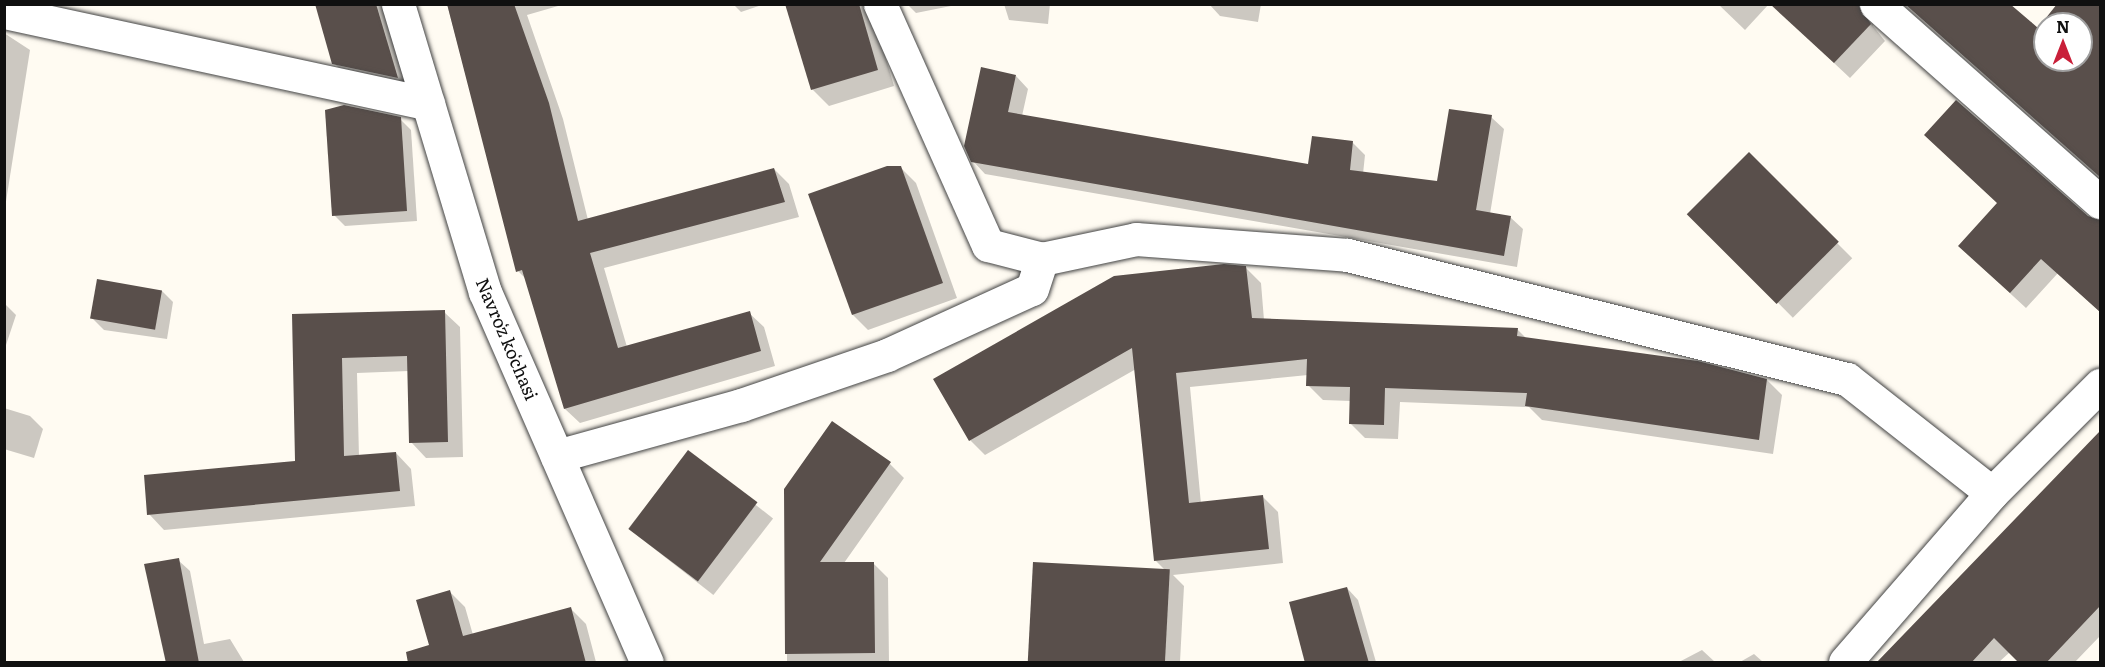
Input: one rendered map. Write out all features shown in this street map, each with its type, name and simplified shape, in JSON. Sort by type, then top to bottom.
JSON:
[{"type":"street","name":"Navroʻz koʻchasi","points":[[398,4],[485,292],[647,663]]},
{"type":"street","points":[[880,4],[988,245],[1042,259],[1136,239],[1347,255],[1847,378],[1992,493]]},
{"type":"street","points":[[1876,4],[2100,202]]},
{"type":"street","points":[[4,12],[428,104]]},
{"type":"street","points":[[557,456],[741,405],[887,355],[1032,289],[1042,259]]},
{"type":"street","points":[[1845,663],[1992,493],[2100,385]]},
{"type":"building","points":[[315,4],[376,4],[398,78],[332,64]]},
{"type":"building","points":[[447,4],[514,4],[549,103],[578,221],[774,168],[785,202],[590,253],[618,348],[750,311],[761,351],[564,409],[522,270],[516,272]]},
{"type":"building","points":[[785,4],[859,4],[878,70],[811,90]]},
{"type":"building","points":[[1770,4],[1858,4],[1871,24],[1834,63]]},
{"type":"building","points":[[1905,4],[2010,4],[2033,24],[2033,72],[2093,72],[2093,12],[2051,12],[2057,4],[2100,4],[2100,177]]},
{"type":"building","points":[[981,67],[1016,75],[1008,112],[1308,164],[1312,136],[1353,141],[1350,170],[1437,181],[1449,109],[1492,115],[1476,210],[1511,216],[1504,256],[971,162],[964,146]]},
{"type":"building","points":[[1956,100],[2088,216],[2100,220],[2100,312],[2041,259],[2010,293],[1958,246],[1997,203],[1924,135]]},
{"type":"building","points":[[344,105],[401,117],[407,211],[332,216],[325,110]]},
{"type":"building","points":[[1749,152],[1839,242],[1777,304],[1687,214]]},
{"type":"building","points":[[887,166],[901,166],[943,283],[852,315],[808,194]]},
{"type":"building","points":[[1224,264],[1246,266],[1252,318],[1518,328],[1517,336],[1698,361],[1767,379],[1759,440],[1525,406],[1527,393],[1385,388],[1384,425],[1349,424],[1350,387],[1306,386],[1307,359],[1176,373],[1189,503],[1263,495],[1269,549],[1154,561],[1132,348],[969,441],[933,379],[1114,276]]},
{"type":"building","points":[[97,279],[162,290],[155,330],[90,318]]},
{"type":"building","points":[[445,310],[448,442],[409,443],[407,356],[342,358],[344,456],[396,452],[400,491],[147,515],[144,475],[295,461],[292,314]]},
{"type":"building","points":[[832,421],[891,462],[820,562],[874,562],[875,653],[785,654],[784,489]]},
{"type":"building","points":[[2100,431],[2100,606],[2046,663],[2019,663],[1994,638],[1971,663],[1876,663]]},
{"type":"building","points":[[688,450],[757,502],[698,581],[628,529]]},
{"type":"building","points":[[179,558],[199,663],[166,663],[144,564]]},
{"type":"building","points":[[1033,562],[1170,569],[1165,662],[1028,662]]},
{"type":"building","points":[[1347,587],[1369,663],[1305,663],[1289,602]]},
{"type":"building","points":[[450,590],[463,636],[571,607],[586,663],[408,663],[406,652],[429,645],[416,600]]}]
